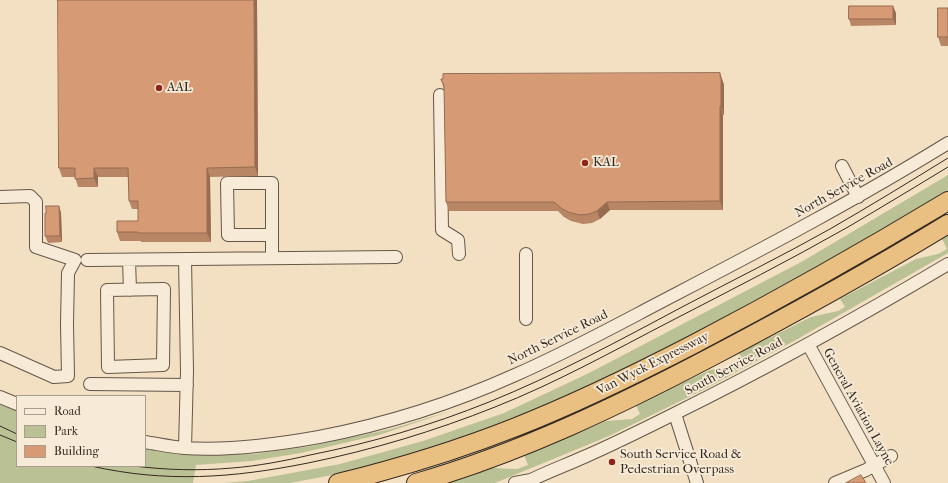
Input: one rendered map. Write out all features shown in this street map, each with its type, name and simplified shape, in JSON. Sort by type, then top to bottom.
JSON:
[{"type":"highway","name":"Van Wyck Expressway","points":[[338,483],[414,463],[483,440],[594,394],[769,304],[864,251],[948,201]]},
{"type":"highway","name":"Van Wyck Expressway","points":[[416,483],[467,467],[515,449],[578,423],[633,397],[790,315],[850,282],[948,224]]},
{"type":"street","points":[[440,95],[442,230],[458,240],[458,254]]},
{"type":"street","name":"North Service Road","points":[[146,442],[185,448],[248,447],[285,443],[350,431],[385,422],[471,394],[514,376],[578,345],[765,248],[858,197],[948,144]]},
{"type":"street","points":[[842,166],[858,197]]},
{"type":"street","points":[[272,235],[228,235],[227,183],[272,183],[272,235],[272,258]]},
{"type":"street","points":[[0,197],[30,196],[36,202],[36,247],[75,260],[68,273],[68,376],[54,377],[0,353]]},
{"type":"street","points":[[526,254],[526,319]]},
{"type":"street","points":[[87,260],[396,257]]},
{"type":"street","points":[[185,259],[187,385],[185,448]]},
{"type":"street","points":[[129,260],[130,290]]},
{"type":"street","name":"South Service Road","points":[[515,483],[529,482],[605,448],[675,414],[808,344],[948,264]]},
{"type":"street","points":[[164,289],[163,365],[108,367],[107,290],[130,290],[164,289]]},
{"type":"street","name":"General Aviation Layne","points":[[808,344],[884,483]]},
{"type":"street","points":[[90,384],[187,385]]},
{"type":"street","points":[[0,397],[16,404]]},
{"type":"street","points":[[675,414],[697,483]]},
{"type":"street","points":[[835,483],[874,466],[891,456]]},
{"type":"green space","points":[[948,175],[948,192],[716,322],[619,372],[545,406],[446,444],[338,474],[290,483],[223,483],[248,481],[340,464],[423,441],[504,413],[587,374],[803,261]]},
{"type":"green space","points":[[948,236],[948,253],[794,341],[705,389],[609,436],[495,483],[446,483],[493,468],[517,469],[528,465],[524,455],[606,421],[632,419],[640,414],[636,405],[710,370],[736,366],[744,363],[739,353],[811,317],[838,311],[845,307],[840,299],[916,259],[938,254],[947,249],[942,239]]},
{"type":"green space","points":[[0,404],[16,411],[16,467],[146,467],[146,449],[205,455],[255,454],[312,446],[391,429],[457,409],[379,435],[301,453],[252,461],[196,465],[193,483],[0,483]]},
{"type":"building","name":"AAL","points":[[58,0],[254,0],[255,167],[207,168],[207,233],[117,232],[117,221],[138,221],[138,201],[129,201],[128,168],[94,168],[94,178],[75,179],[75,168],[59,168]]},
{"type":"building","points":[[849,6],[893,6],[893,19],[849,19]]},
{"type":"building","points":[[938,8],[948,8],[948,37],[938,37]]},
{"type":"building","name":"KAL","points":[[720,73],[720,201],[607,202],[597,211],[580,215],[568,212],[554,202],[446,202],[444,86],[441,80],[443,79],[443,74]]},
{"type":"building","points":[[46,206],[59,206],[60,236],[45,236]]},
{"type":"building","points":[[861,475],[866,483],[846,483]]},
{"type":"tram line","points":[[146,467],[207,470],[271,463],[378,439],[423,426],[489,402],[563,369],[812,239],[948,158]]},
{"type":"tram line","points":[[97,467],[146,475],[173,476],[226,475],[253,472],[308,463],[356,452],[403,439],[472,416],[518,398],[562,377],[760,275],[861,220],[948,167]]},
{"type":"tram line","points":[[0,426],[16,434]]},
{"type":"tram line","points":[[0,435],[16,442]]},
{"type":"place","name":"AAL","points":[[159,88]]},
{"type":"place","name":"KAL","points":[[585,163]]},
{"type":"place","name":"South Service Road & Pedestrian Overpass","points":[[612,462]]}]
